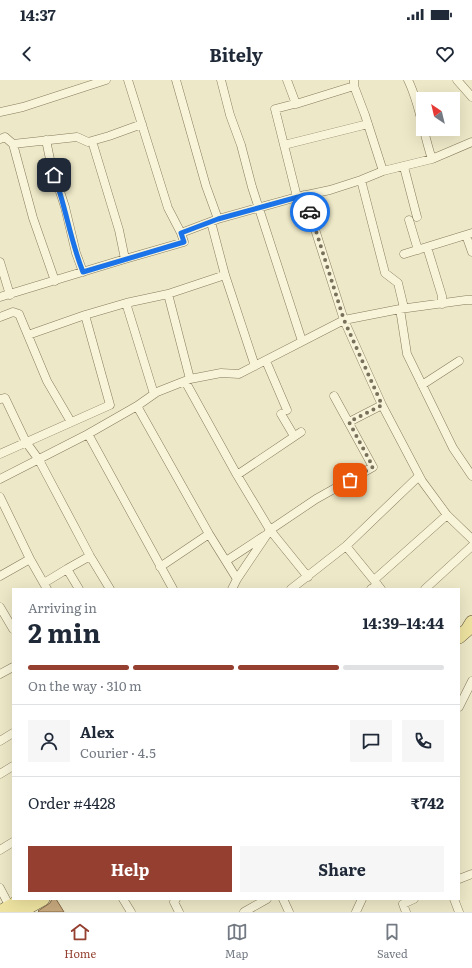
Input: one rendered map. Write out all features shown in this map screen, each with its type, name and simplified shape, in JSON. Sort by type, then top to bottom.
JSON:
[{"type":"main road","points":[[460,625],[472,620]]},
{"type":"main road","points":[[460,636],[467,630],[472,620]]},
{"type":"main road","points":[[10,910],[23,900]]},
{"type":"main road","points":[[10,910],[40,900]]},
{"type":"street","points":[[0,112],[23,107],[106,80]]},
{"type":"street","points":[[0,297],[184,242],[168,208],[128,80]]},
{"type":"street","points":[[176,80],[215,220],[225,275],[255,366]]},
{"type":"street","points":[[221,80],[252,187],[302,341]]},
{"type":"street","points":[[287,80],[296,104],[298,103]]},
{"type":"street","points":[[408,80],[413,89],[432,159]]},
{"type":"street","points":[[457,80],[472,97]]},
{"type":"street","points":[[382,171],[354,83],[298,103],[275,109],[284,145],[344,320],[382,405],[419,476],[447,515],[472,539]]},
{"type":"street","points":[[12,144],[77,138],[88,142],[142,124]]},
{"type":"street","points":[[284,145],[368,124]]},
{"type":"street","points":[[0,138],[4,137],[12,144],[39,236],[55,281]]},
{"type":"street","points":[[46,140],[51,164],[76,253],[83,272]]},
{"type":"street","points":[[92,141],[119,230],[125,259]]},
{"type":"street","points":[[181,233],[215,220],[259,207],[330,190],[361,180],[382,171],[404,167],[432,159],[472,142]]},
{"type":"street","points":[[404,167],[413,219],[423,249],[442,296],[442,304]]},
{"type":"street","points":[[361,180],[385,273],[398,283],[407,354],[453,448],[472,476]]},
{"type":"street","points":[[404,254],[469,234],[472,252]]},
{"type":"street","points":[[0,264],[10,295]]},
{"type":"street","points":[[28,335],[85,315],[126,303],[168,294],[225,275]]},
{"type":"street","points":[[168,294],[187,380],[269,532],[308,577]]},
{"type":"street","points":[[0,479],[88,434],[137,406],[154,394],[187,380],[222,373],[239,374],[344,320],[402,308],[472,300]]},
{"type":"street","points":[[126,303],[154,394]]},
{"type":"street","points":[[0,317],[13,312],[17,312],[21,316],[47,381],[72,422]]},
{"type":"street","points":[[0,454],[110,405],[85,315]]},
{"type":"street","points":[[237,475],[298,434],[284,412],[266,361]]},
{"type":"street","points":[[422,385],[459,361]]},
{"type":"street","points":[[226,561],[316,499],[373,467],[334,396]]},
{"type":"street","points":[[0,399],[5,398],[26,442],[38,460],[90,556],[109,588]]},
{"type":"street","points":[[349,422],[382,405]]},
{"type":"street","points":[[137,406],[209,534],[237,579]]},
{"type":"street","points":[[88,434],[172,588]]},
{"type":"street","points":[[292,588],[346,546],[419,476]]},
{"type":"street","points":[[0,498],[45,586],[67,569],[90,556]]},
{"type":"street","points":[[346,546],[376,586],[447,515]]},
{"type":"street","points":[[232,588],[269,532]]},
{"type":"street","points":[[160,567],[209,534]]},
{"type":"street","points":[[426,588],[472,546]]},
{"type":"street","points":[[0,576],[30,559]]},
{"type":"street","points":[[67,569],[78,588]]},
{"type":"street","points":[[0,607],[12,627]]},
{"type":"street","points":[[0,674],[12,668]]},
{"type":"street","points":[[460,705],[472,681]]},
{"type":"street","points":[[0,741],[12,734]]},
{"type":"street","points":[[0,774],[12,767]]},
{"type":"street","points":[[0,850],[12,843]]},
{"type":"street","points":[[460,879],[472,874]]},
{"type":"street","points":[[0,888],[10,910]]},
{"type":"street","points":[[124,900],[131,912]]},
{"type":"street","points":[[175,900],[174,902],[180,912]]},
{"type":"street","points":[[244,912],[266,900]]},
{"type":"street","points":[[283,900],[289,912]]},
{"type":"street","points":[[356,912],[362,900]]},
{"type":"street","points":[[402,905],[412,900]]},
{"type":"street","points":[[454,900],[459,912]]},
{"type":"building","points":[[52,900],[57,900],[64,912],[38,911],[50,903]]},
{"type":"way so far","points":[[310,212],[344,320],[382,405],[349,422],[373,467],[350,480]]},
{"type":"route","points":[[54,175],[59,188],[76,253],[83,272],[184,242],[181,233],[218,219],[304,195],[310,212]]}]
